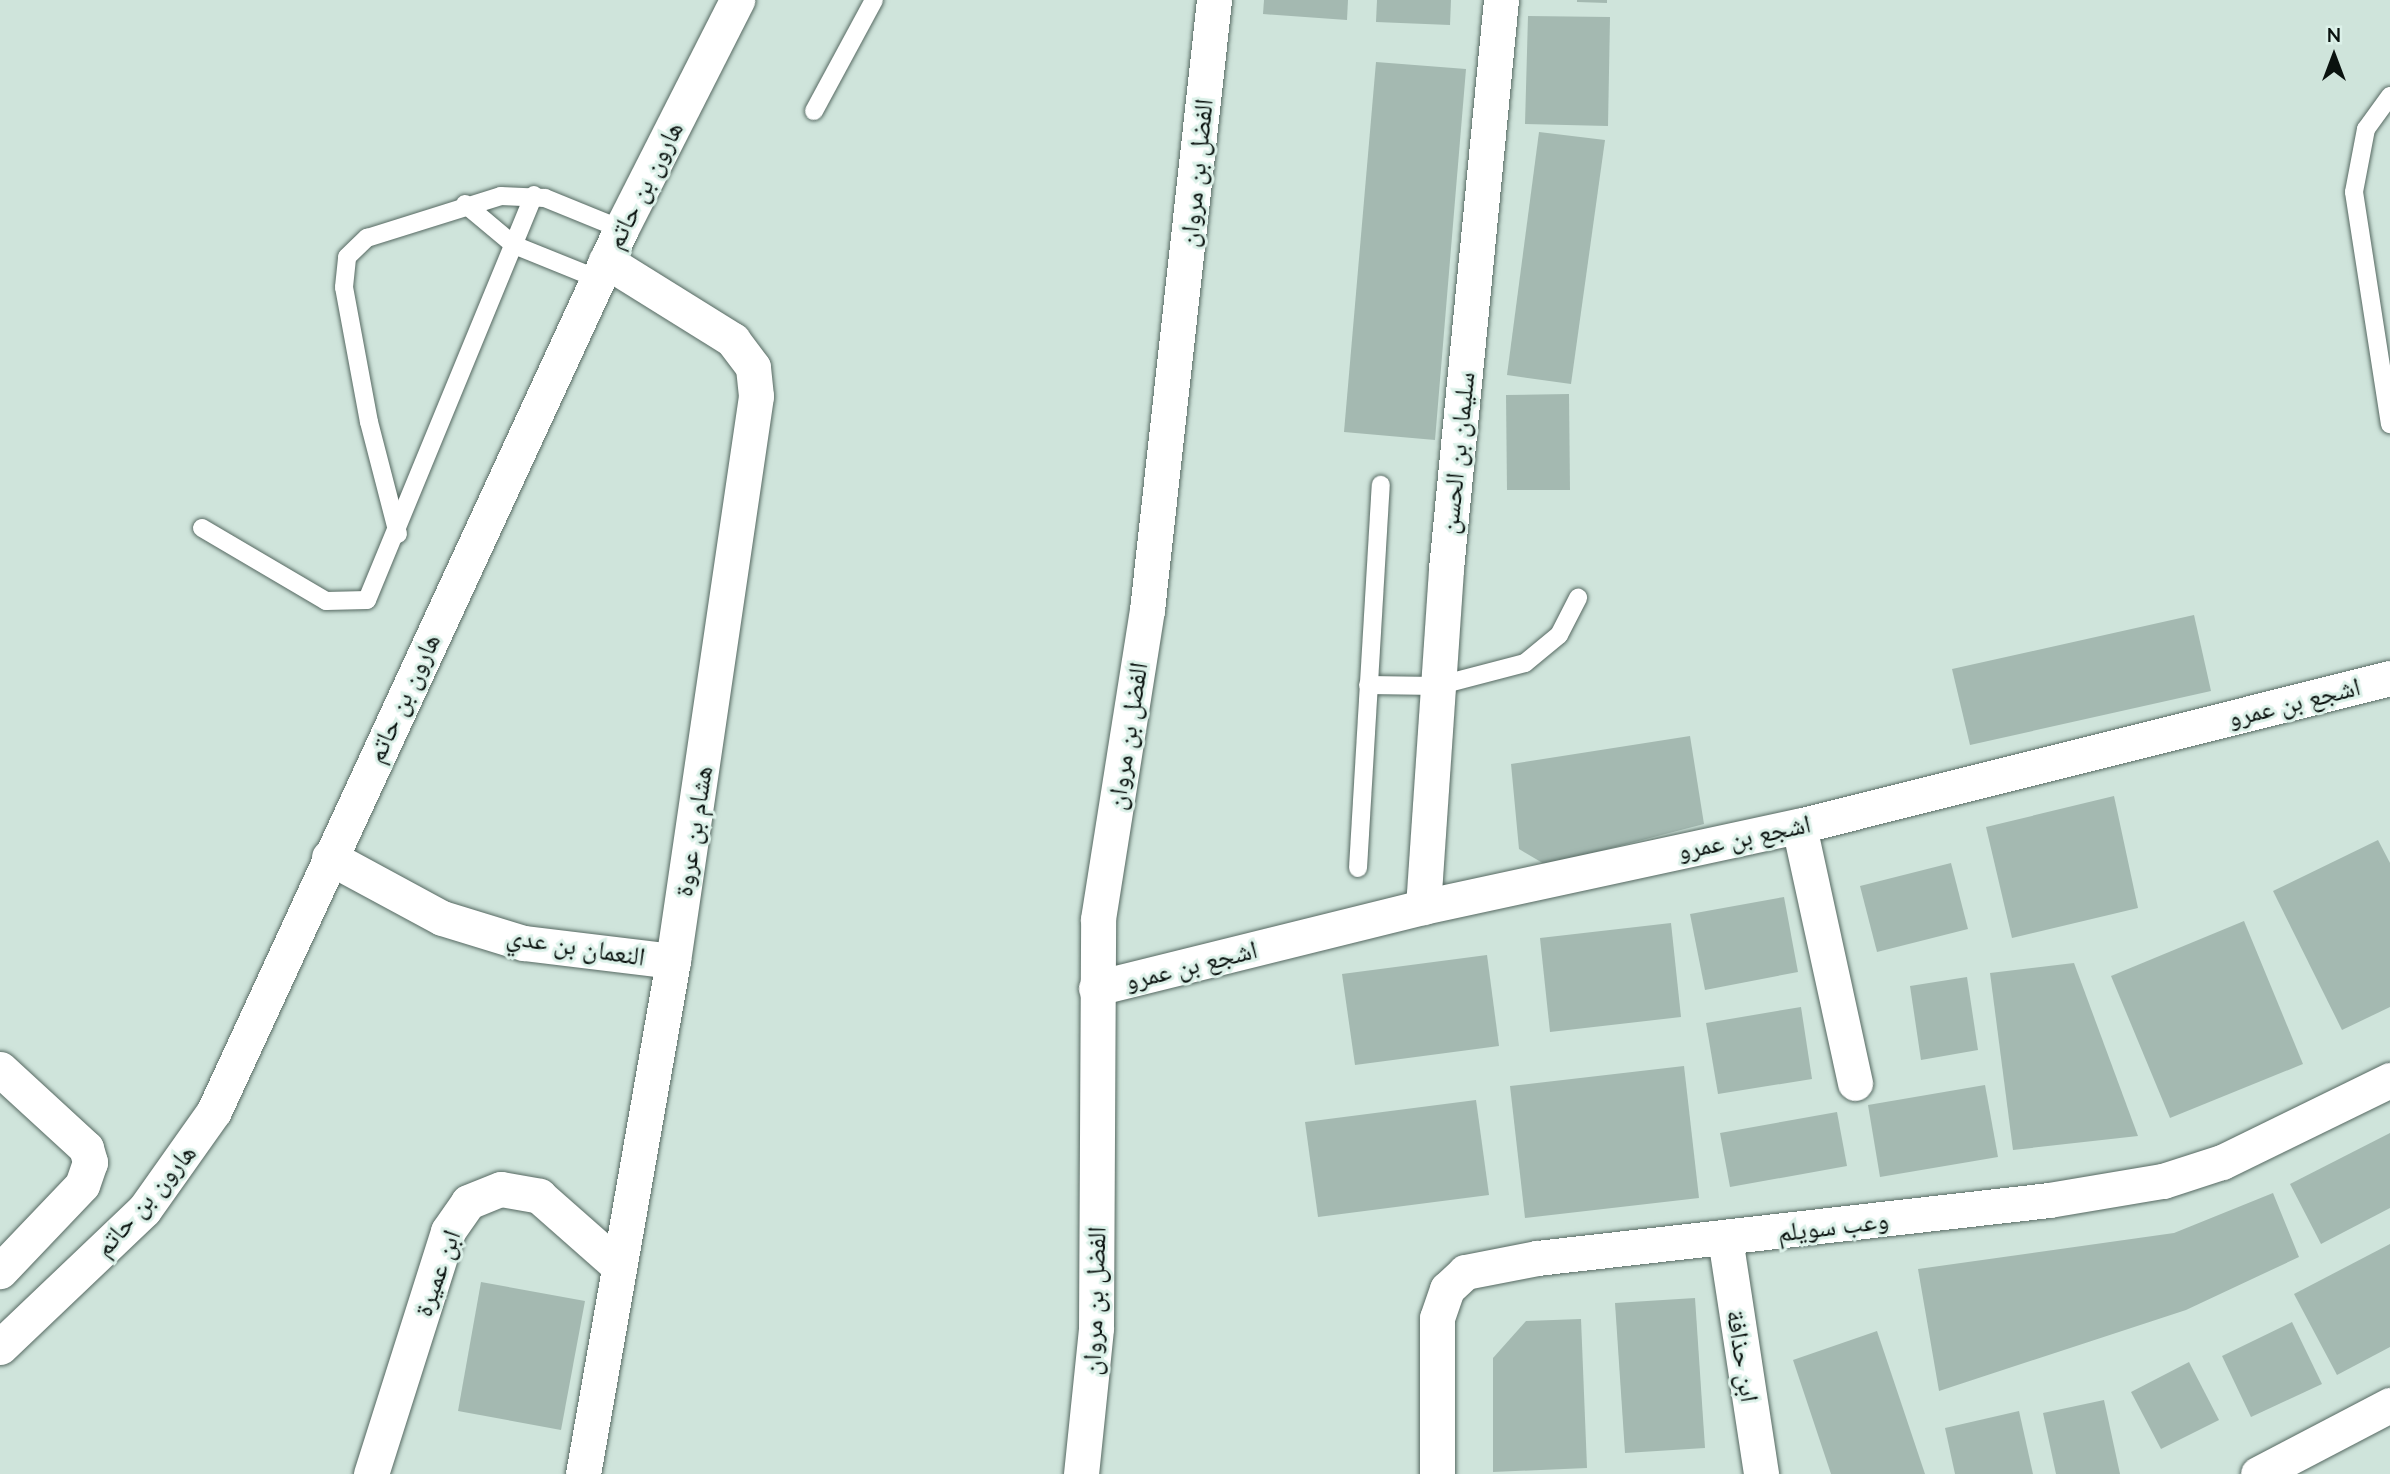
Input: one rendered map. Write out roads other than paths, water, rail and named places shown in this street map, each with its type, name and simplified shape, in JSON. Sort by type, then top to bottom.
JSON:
[{"type":"street","name":"هارون بن حاتم","points":[[0,1347],[116,1239],[193,1146],[233,1075],[329,857],[621,229],[737,0]]},
{"type":"street","name":"الفضل بن مروان","points":[[1081,1474],[1096,1328],[1098,919],[1169,423],[1214,0]]},
{"type":"street","name":"سليمان بن الحسن","points":[[1423,907],[1437,686],[1501,0]]},
{"type":"street","name":"هشام بن عروة","points":[[583,1474],[615,1264],[673,961],[756,396],[752,367],[733,340],[602,270]]},
{"type":"street","name":"اشجع بن عمرو","points":[[1096,988],[1423,907],[1799,826],[2390,678]]},
{"type":"street","points":[[1799,826],[1855,1083]]},
{"type":"street","name":"النعمان بن عدي","points":[[329,857],[442,918],[524,943],[673,961]]},
{"type":"street","points":[[0,1069],[86,1148],[90,1162],[82,1185],[0,1271]]},
{"type":"street","name":"وعب سويلم","points":[[1437,1474],[1437,1318],[1447,1289],[1465,1272],[1537,1258],[1725,1238],[2163,1181],[2222,1162],[2390,1080]]},
{"type":"street","name":"ابن عميرة","points":[[371,1474],[448,1231],[468,1202],[501,1189],[539,1196],[615,1264]]},
{"type":"street","name":"ابن حذافة","points":[[1725,1238],[1761,1474]]},
{"type":"street","points":[[2258,1474],[2390,1405]]},
{"type":"lane","points":[[814,111],[874,0]]},
{"type":"lane","points":[[2390,96],[2366,129],[2354,192],[2390,424]]},
{"type":"lane","points":[[398,534],[349,314],[347,257],[367,238],[466,204],[534,195],[621,229]]},
{"type":"lane","points":[[202,528],[326,601],[344,604],[367,600],[398,534],[534,195]]},
{"type":"lane","points":[[466,204],[514,245],[602,270]]},
{"type":"lane","points":[[1357,868],[1381,485]]},
{"type":"lane","points":[[1368,685],[1437,686],[1525,663],[1559,635],[1578,598]]}]
